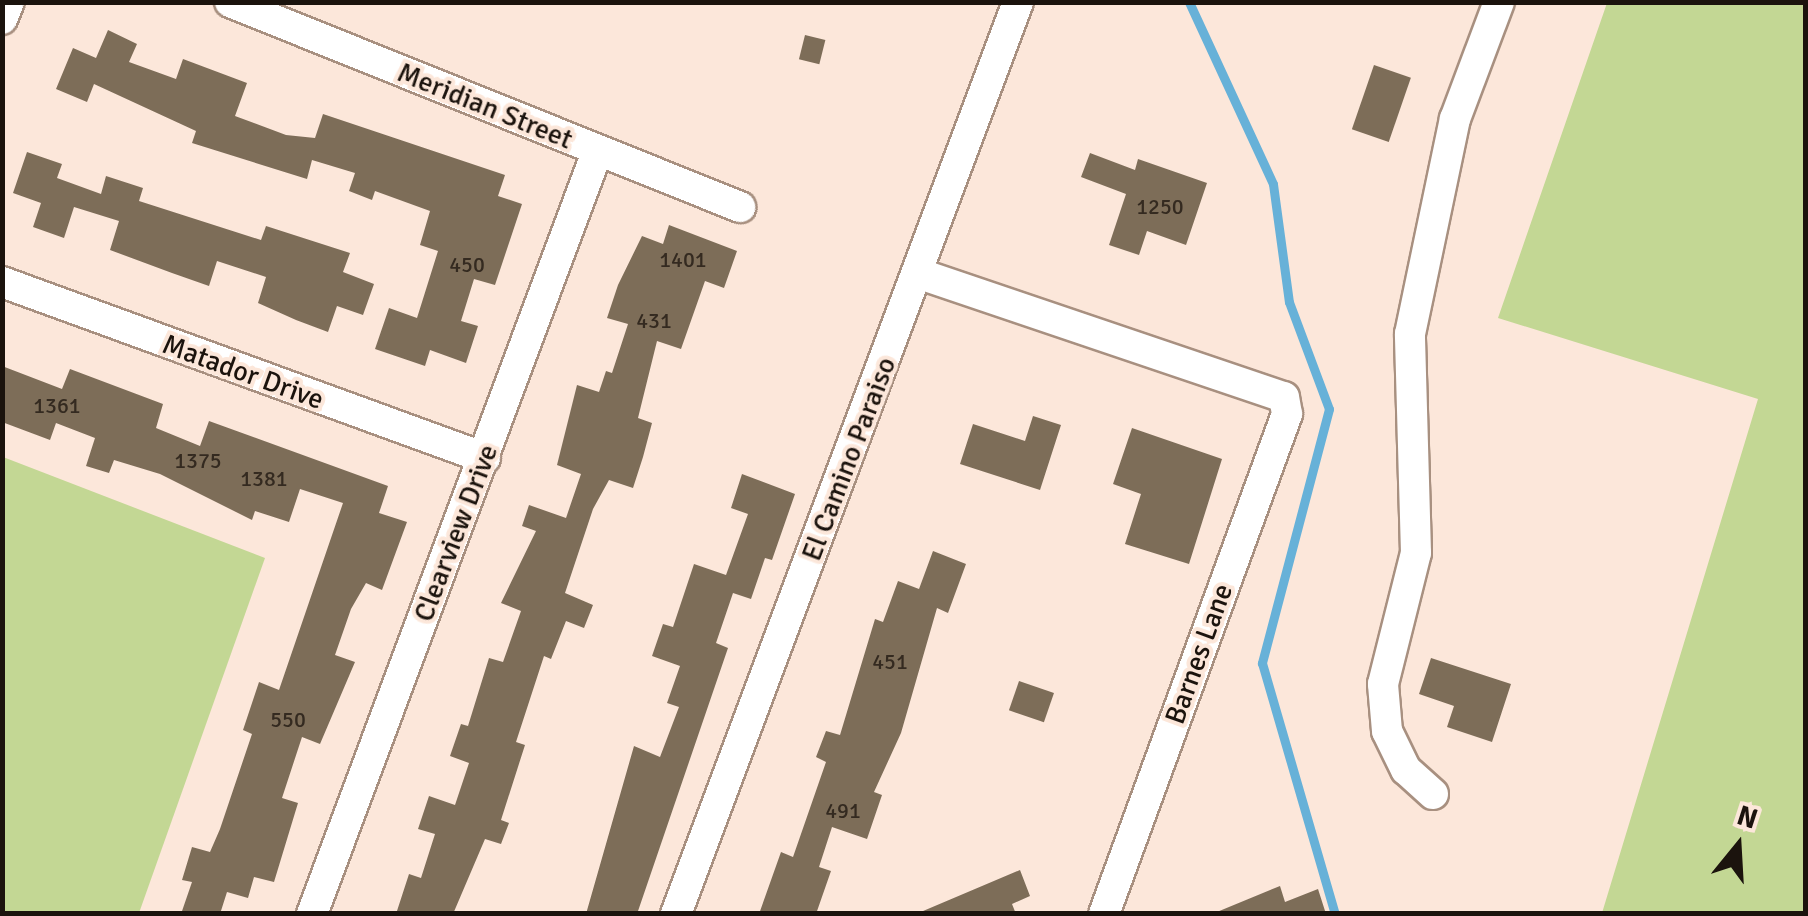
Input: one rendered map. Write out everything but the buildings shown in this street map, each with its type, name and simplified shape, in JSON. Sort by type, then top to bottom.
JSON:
[{"type":"street","points":[[2,20],[9,2]]},
{"type":"street","name":"Meridian Street","points":[[230,2],[740,208]]},
{"type":"street","name":"El Camino Paraiso","points":[[676,914],[920,274],[1018,2]]},
{"type":"street","points":[[1433,794],[1406,770],[1387,732],[1382,684],[1416,553],[1410,334],[1455,118],[1499,2]]},
{"type":"street","name":"Clearview Drive","points":[[312,914],[597,152]]},
{"type":"street","name":"Barnes Lane","points":[[920,274],[1280,397],[1287,414],[1104,914]]},
{"type":"street","name":"Matador Drive","points":[[2,282],[485,458]]},
{"type":"green space","points":[[1607,3],[1805,3],[1805,913],[1602,913],[1758,399],[1498,318]]},
{"type":"green space","points":[[3,457],[265,558],[139,913],[3,913]]},
{"type":"waterway","points":[[1189,2],[1273,184],[1289,302],[1329,409],[1262,663],[1335,914]]}]
